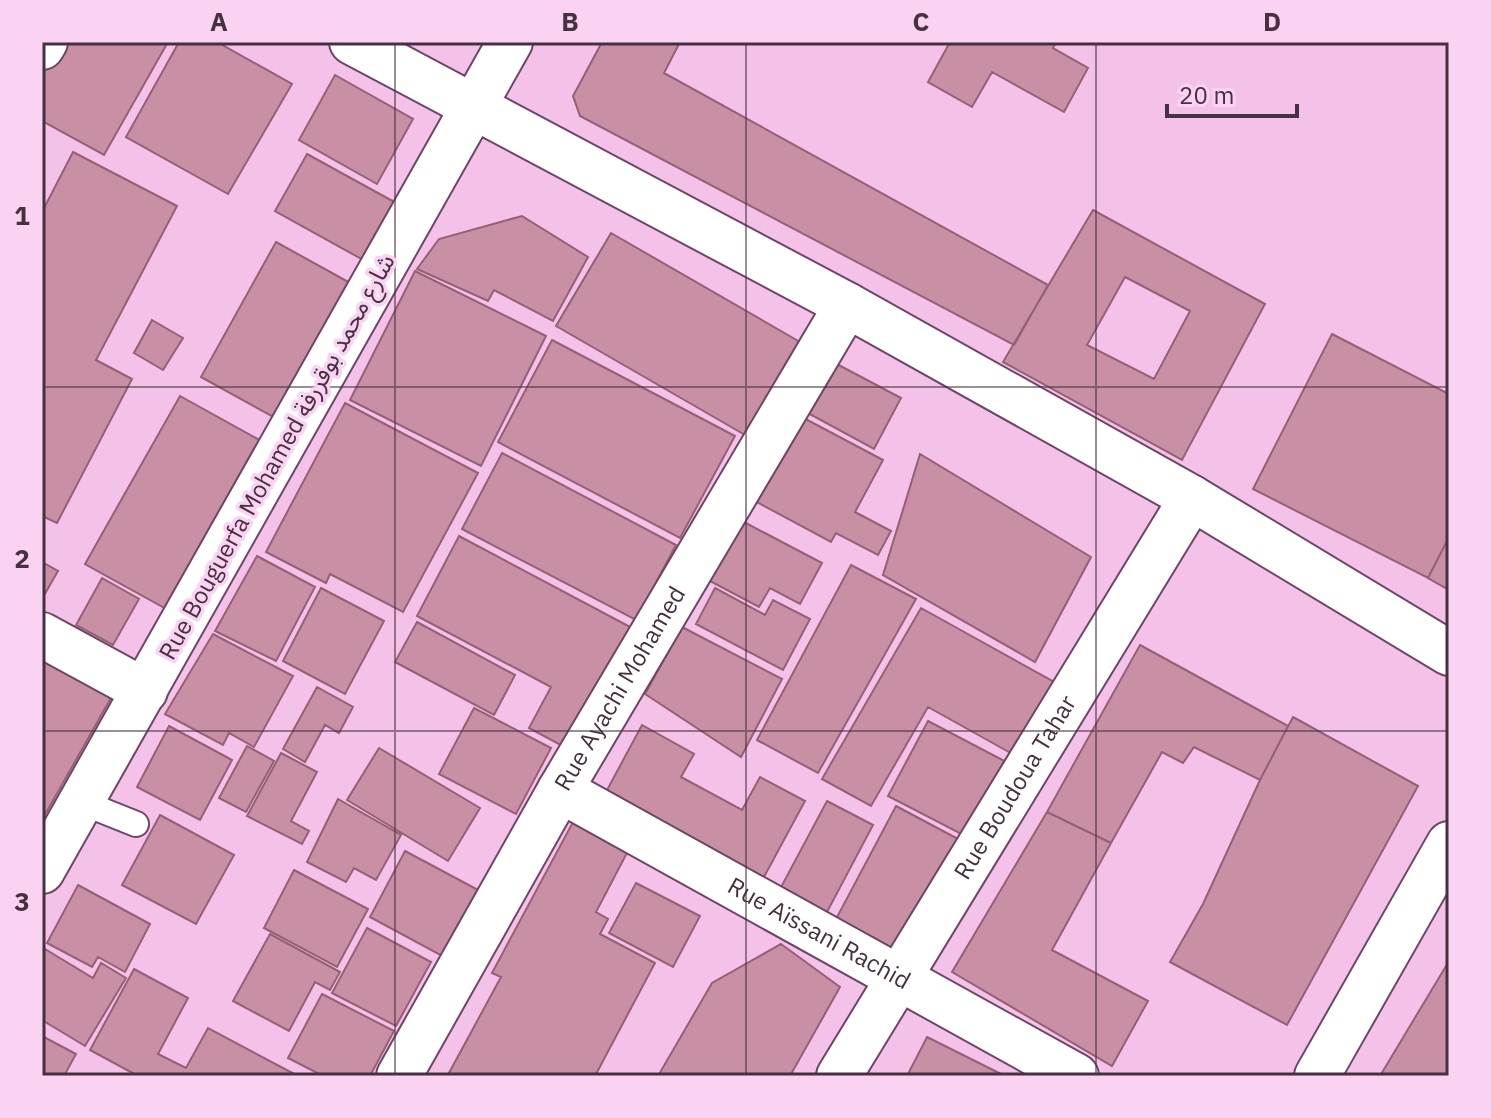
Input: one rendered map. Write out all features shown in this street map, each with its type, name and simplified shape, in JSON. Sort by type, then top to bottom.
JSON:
[{"type":"street","points":[[352,42],[847,305],[1192,498],[1449,653]]},
{"type":"street","name":"Rue Bouguerfa Mohamed شارع محمد بوقررفة","points":[[45,858],[145,691],[510,42]]},
{"type":"street","name":"Rue Ayachi Mohamed","points":[[399,1076],[560,790],[847,305]]},
{"type":"street","name":"Rue Boudoua Tahar","points":[[839,1076],[1192,498]]},
{"type":"street","points":[[42,635],[145,691]]},
{"type":"street","name":"Rue Aïssani Rachid","points":[[560,790],[1076,1076]]},
{"type":"street","points":[[1317,1076],[1449,844]]},
{"type":"lane","points":[[81,802],[136,824]]},
{"type":"building","points":[[59,42],[168,42],[104,155],[42,121],[42,72]]},
{"type":"building","points":[[179,42],[217,42],[292,84],[228,194],[126,137]]},
{"type":"building","points":[[602,42],[680,42],[664,73],[1048,285],[1014,345],[580,116],[573,96]]},
{"type":"building","points":[[950,42],[1056,42],[1053,48],[1088,68],[1064,112],[992,72],[972,107],[928,82]]},
{"type":"building","points":[[335,75],[413,119],[377,184],[299,140]]},
{"type":"building","points":[[73,152],[177,206],[96,360],[132,379],[57,523],[42,516],[42,212]]},
{"type":"building","points":[[307,154],[398,204],[365,261],[275,211]]},
{"type":"building","points":[[1093,210],[1265,304],[1182,460],[1003,362]],"holes":[[[1125,277],[1190,311],[1154,379],[1087,345]]]},
{"type":"building","points":[[522,216],[588,257],[553,321],[494,290],[488,301],[417,269],[439,239]]},
{"type":"building","points":[[611,233],[807,346],[752,439],[556,326]]},
{"type":"building","points":[[276,242],[352,284],[277,419],[201,377]]},
{"type":"building","points":[[415,271],[546,336],[481,466],[350,400]]},
{"type":"building","points":[[152,320],[183,338],[163,370],[134,353]]},
{"type":"building","points":[[1332,334],[1449,394],[1449,537],[1428,578],[1253,489]]},
{"type":"building","points":[[552,340],[735,436],[680,538],[498,442]]},
{"type":"building","points":[[833,362],[901,398],[874,449],[806,412]]},
{"type":"building","points":[[180,396],[263,442],[168,610],[85,564]]},
{"type":"building","points":[[345,403],[478,473],[403,612],[330,574],[326,583],[266,552]]},
{"type":"building","points":[[798,415],[883,460],[855,512],[891,531],[878,555],[836,533],[831,542],[753,500]]},
{"type":"building","points":[[502,453],[676,545],[636,620],[462,529]]},
{"type":"building","points":[[920,454],[1091,557],[1035,662],[883,575]]},
{"type":"building","points":[[742,521],[822,563],[800,604],[770,588],[759,607],[710,581]]},
{"type":"building","points":[[459,536],[632,628],[568,749],[529,728],[551,687],[417,616]]},
{"type":"building","points":[[1449,537],[1449,590],[1428,578]]},
{"type":"building","points":[[257,556],[315,587],[276,661],[215,631]]},
{"type":"building","points":[[42,562],[58,571],[42,599]]},
{"type":"building","points":[[851,565],[916,599],[818,773],[757,740]]},
{"type":"building","points":[[102,578],[139,599],[113,645],[76,625]]},
{"type":"building","points":[[321,588],[384,621],[345,694],[283,661]]},
{"type":"building","points":[[715,588],[765,615],[773,600],[810,619],[783,670],[696,624]]},
{"type":"building","points":[[921,608],[1056,683],[1016,756],[928,707],[871,806],[822,779]]},
{"type":"building","points":[[417,622],[515,675],[494,715],[395,662]]},
{"type":"building","points":[[682,627],[782,679],[741,757],[645,694]]},
{"type":"building","points":[[213,634],[293,676],[254,747],[229,733],[223,745],[165,714]]},
{"type":"building","points":[[1140,645],[1288,726],[1260,780],[1194,747],[1183,763],[1162,752],[1111,843],[1047,812]]},
{"type":"building","points":[[42,647],[116,689],[42,820]]},
{"type":"building","points":[[317,687],[353,707],[339,733],[325,725],[305,762],[283,749]]},
{"type":"building","points":[[474,708],[551,748],[516,814],[439,774]]},
{"type":"building","points":[[1293,717],[1418,786],[1287,1025],[1170,962],[1203,904],[1260,780]]},
{"type":"building","points":[[928,721],[1010,764],[969,838],[888,796]]},
{"type":"building","points":[[642,725],[694,754],[681,777],[742,810],[760,777],[805,801],[758,888],[600,803]]},
{"type":"building","points":[[169,726],[232,760],[200,820],[137,787]]},
{"type":"building","points":[[247,746],[274,761],[246,812],[219,798]]},
{"type":"building","points":[[379,748],[480,808],[448,861],[347,800]]},
{"type":"building","points":[[281,753],[317,772],[291,821],[309,831],[302,844],[247,816]]},
{"type":"building","points":[[338,799],[401,835],[376,880],[354,868],[346,882],[307,862]]},
{"type":"building","points":[[827,801],[873,825],[826,914],[780,889]]},
{"type":"building","points":[[896,806],[960,840],[900,952],[836,919]]},
{"type":"building","points":[[1047,812],[1111,843],[1052,950],[1148,1001],[1112,1066],[952,972]]},
{"type":"building","points":[[160,815],[234,855],[196,924],[122,885]]},
{"type":"building","points":[[573,822],[628,851],[596,912],[608,919],[600,934],[655,963],[595,1076],[454,1076],[449,1073],[501,977],[492,973]]},
{"type":"building","points":[[405,851],[480,891],[444,957],[370,917]]},
{"type":"building","points":[[294,870],[368,909],[337,967],[264,928]]},
{"type":"building","points":[[636,883],[700,916],[673,967],[609,933]]},
{"type":"building","points":[[78,885],[150,924],[125,972],[98,957],[92,967],[47,943]]},
{"type":"building","points":[[367,928],[431,962],[396,1026],[332,993]]},
{"type":"building","points":[[270,934],[340,972],[330,990],[315,982],[289,1031],[233,1001]]},
{"type":"building","points":[[781,944],[840,987],[790,1076],[658,1076],[712,983]]},
{"type":"building","points":[[45,949],[93,978],[101,963],[126,978],[85,1046],[42,1020],[42,955]]},
{"type":"building","points":[[1449,961],[1449,1076],[1380,1076]]},
{"type":"building","points":[[134,969],[188,998],[158,1054],[186,1068],[208,1028],[298,1076],[138,1076],[90,1050]]},
{"type":"building","points":[[322,994],[394,1031],[370,1076],[323,1076],[288,1058]]},
{"type":"building","points":[[42,1036],[76,1054],[64,1076],[42,1076]]},
{"type":"building","points":[[927,1037],[1005,1076],[907,1076]]}]
